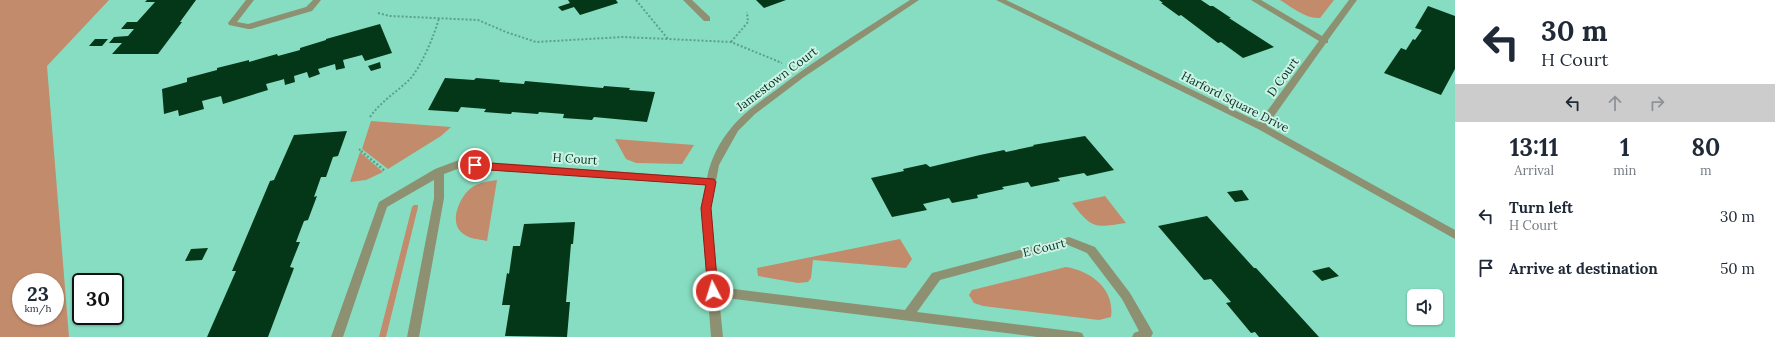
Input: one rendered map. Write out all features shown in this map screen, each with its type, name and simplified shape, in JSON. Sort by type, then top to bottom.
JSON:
[{"type":"street","points":[[250,0],[232,22],[248,27],[309,10],[317,0]]},
{"type":"street","points":[[688,0],[707,19]]},
{"type":"street","name":"Jamestown Court","points":[[717,337],[706,208],[714,164],[735,129],[752,112],[801,75],[915,0]]},
{"type":"street","name":"Harford Square Drive","points":[[1000,0],[1261,127],[1455,235]]},
{"type":"street","points":[[1255,0],[1325,41]]},
{"type":"street","name":"D Court","points":[[1261,127],[1325,41],[1353,0]]},
{"type":"street","name":"H Court","points":[[337,337],[383,205],[439,172],[459,164],[711,182]]},
{"type":"street","points":[[413,337],[439,198],[439,172]]},
{"type":"street","name":"E Court","points":[[908,315],[936,276],[1069,241],[1091,250],[1126,296],[1147,333],[1138,337]]},
{"type":"street","points":[[713,291],[1078,337]]},
{"type":"path","points":[[731,42],[748,22],[747,12]]},
{"type":"path","points":[[378,13],[390,16],[478,20],[506,32],[536,42],[624,37],[668,39]]},
{"type":"path","points":[[370,117],[380,104],[411,78],[435,35],[439,18]]},
{"type":"path","points":[[359,148],[385,171]]},
{"type":"shaded area","points":[[0,0],[109,0],[47,66],[64,273],[12,273],[12,325],[64,325],[64,275],[69,337],[0,337]]},
{"type":"shaded area","points":[[1280,0],[1334,0],[1320,18],[1314,18],[1304,15]]},
{"type":"shaded area","points":[[371,121],[451,127],[441,136],[388,169],[362,149]]},
{"type":"shaded area","points":[[615,139],[694,145],[682,164],[636,163],[626,159]]},
{"type":"shaded area","points":[[360,152],[383,172],[366,180],[350,182]]},
{"type":"shaded area","points":[[497,180],[487,241],[467,236],[457,227],[456,213],[458,206],[471,188],[484,182]]},
{"type":"shaded area","points":[[1105,196],[1126,223],[1107,226],[1095,225],[1085,218],[1072,203]]},
{"type":"shaded area","points":[[414,205],[418,205],[418,207],[386,337],[379,337],[412,207]]},
{"type":"shaded area","points":[[900,239],[912,259],[906,268],[813,260],[811,278],[808,282],[798,283],[758,276],[757,268]]},
{"type":"shaded area","points":[[1066,267],[1084,273],[1099,283],[1109,298],[1111,317],[1099,320],[983,306],[974,303],[969,295],[972,290]]},
{"type":"building","points":[[147,0],[196,0],[180,22],[182,22],[158,54],[112,54],[122,43],[109,43],[114,37],[128,36],[134,29],[121,29],[127,22],[137,22],[155,2],[145,2]]},
{"type":"building","points":[[568,0],[616,0],[618,3],[580,15],[574,7],[562,11],[558,7],[570,3]]},
{"type":"building","points":[[756,0],[786,0],[764,8]]},
{"type":"building","points":[[1159,0],[1201,0],[1210,6],[1213,6],[1274,47],[1243,58],[1221,42],[1218,43],[1181,15],[1179,16],[1161,3],[1163,3]]},
{"type":"building","points":[[1428,6],[1455,16],[1455,69],[1441,95],[1384,73],[1401,48],[1406,50],[1413,39],[1415,40],[1422,30],[1415,28]]},
{"type":"building","points":[[380,24],[392,53],[365,61],[362,55],[343,60],[345,68],[336,70],[335,64],[318,69],[320,74],[309,78],[307,72],[294,76],[295,82],[285,85],[284,79],[266,84],[268,90],[223,104],[221,96],[202,101],[204,109],[179,116],[178,110],[164,114],[162,89],[187,82],[187,78],[217,70],[217,68],[249,60],[249,62],[277,54],[278,56],[300,50],[300,48],[326,39]]},
{"type":"building","points":[[95,39],[108,39],[102,46],[89,46]]},
{"type":"building","points":[[380,62],[381,68],[371,71],[368,66]]},
{"type":"building","points":[[445,78],[474,80],[476,78],[524,84],[525,81],[603,88],[604,86],[655,92],[647,122],[594,117],[592,120],[563,118],[564,114],[539,112],[538,114],[512,112],[511,114],[484,112],[486,109],[461,107],[458,112],[428,110]]},
{"type":"building","points":[[347,131],[338,156],[333,157],[326,177],[321,177],[314,197],[317,196],[308,220],[304,221],[296,242],[300,242],[290,267],[294,268],[268,337],[207,337],[236,271],[232,271],[270,181],[274,180],[294,135]]},
{"type":"building","points":[[1085,136],[1114,170],[1087,176],[1084,173],[1058,178],[1060,181],[1031,187],[1028,182],[1002,187],[1004,189],[977,195],[978,198],[952,203],[949,198],[923,204],[927,210],[892,217],[871,178],[904,171],[903,169],[926,164],[930,167],[1004,150],[1006,152],[1034,146],[1033,145]]},
{"type":"building","points":[[1242,190],[1249,200],[1235,202],[1227,192]]},
{"type":"building","points":[[1207,216],[1319,337],[1259,337],[1255,332],[1251,333],[1226,303],[1231,302],[1211,279],[1204,280],[1158,226]]},
{"type":"building","points":[[575,222],[573,244],[571,244],[566,302],[570,302],[567,337],[505,336],[510,305],[502,305],[507,273],[509,274],[513,246],[520,246],[524,224]]},
{"type":"building","points":[[208,248],[202,260],[185,261],[191,249]]},
{"type":"building","points":[[1329,267],[1339,276],[1322,281],[1312,271]]},
{"type":"route","points":[[475,165],[711,182],[706,208],[713,291]]}]
